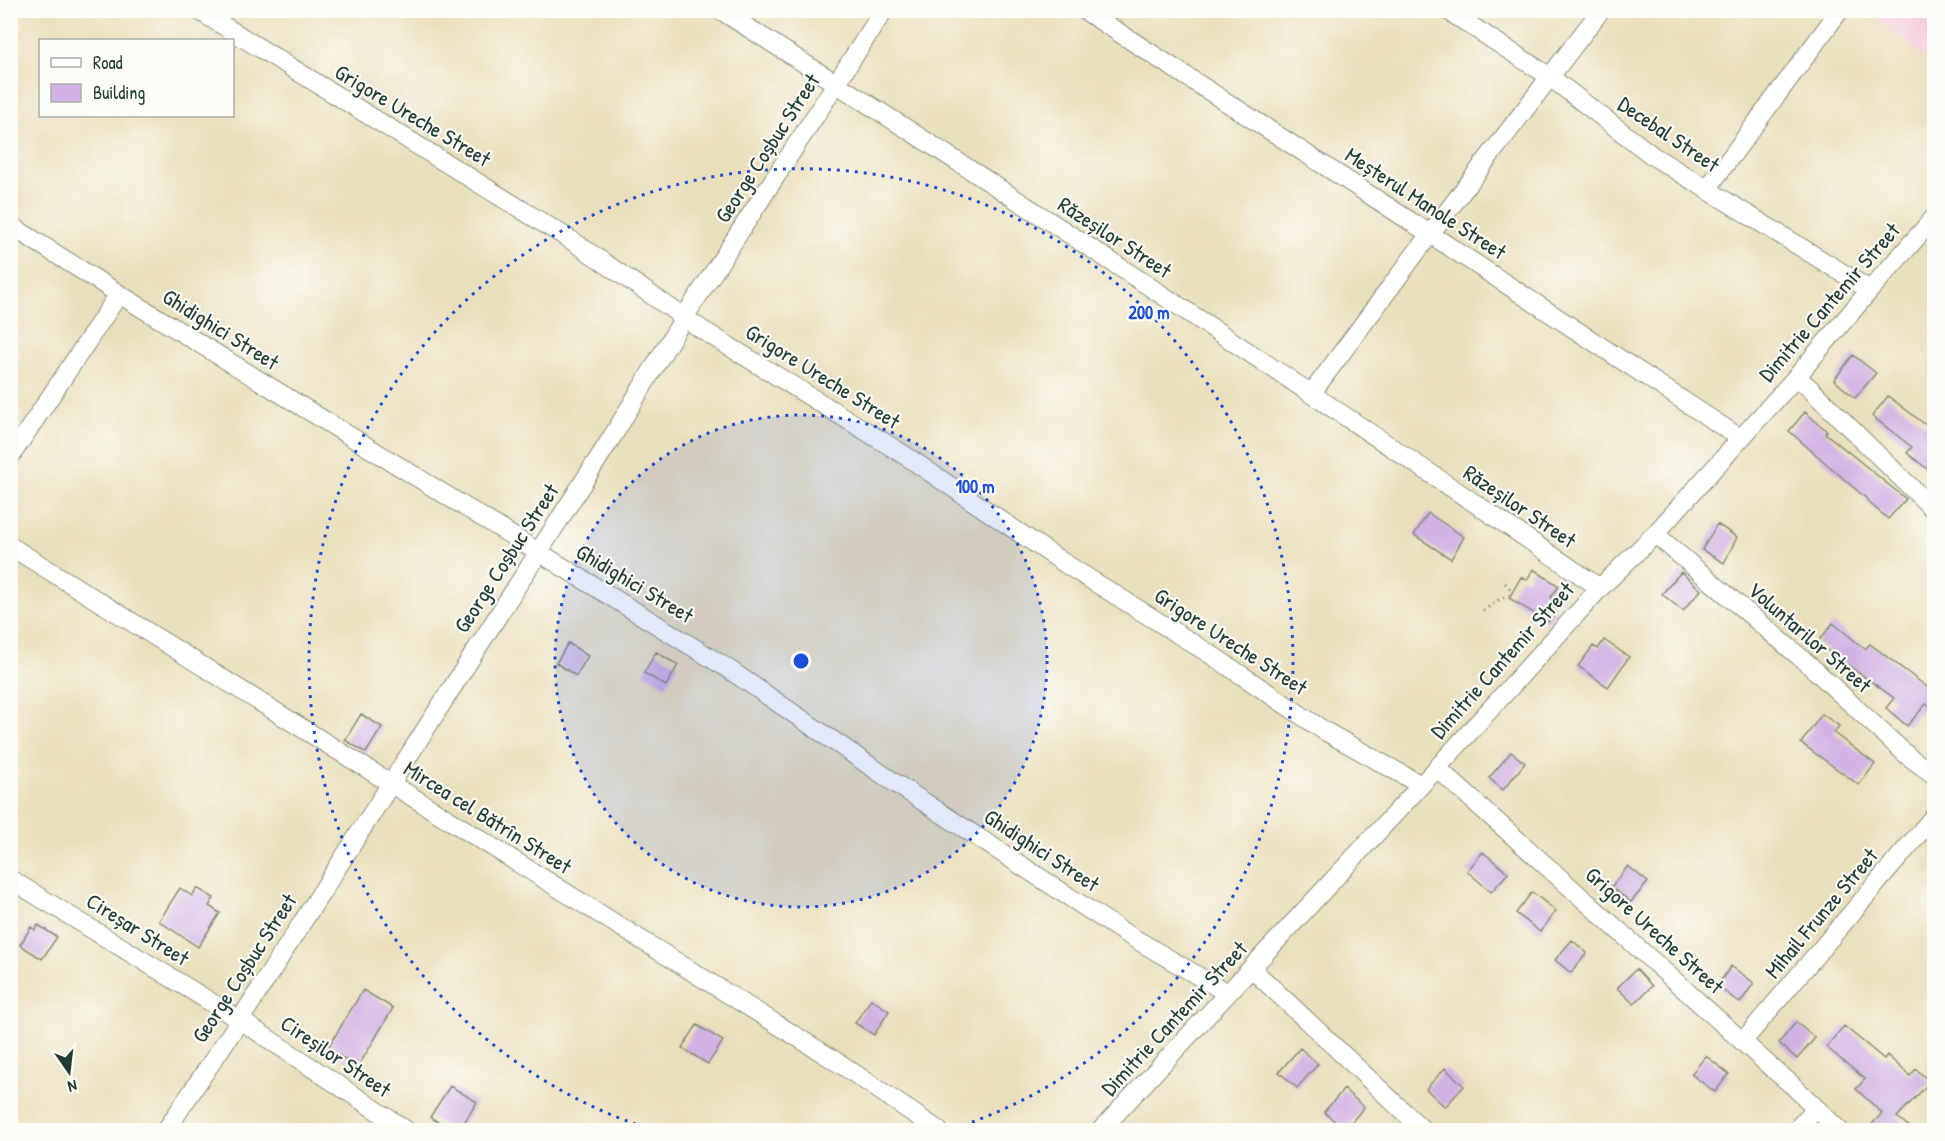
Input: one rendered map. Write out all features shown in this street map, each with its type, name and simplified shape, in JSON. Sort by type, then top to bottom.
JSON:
[{"type":"street","name":"Grigore Ureche Street","points":[[198,10],[574,242],[701,328],[906,456],[1064,563],[1214,656],[1323,730],[1421,785]]},
{"type":"street","name":"Răzeșilor Street","points":[[720,10],[838,84],[1311,394],[1600,588]]},
{"type":"street","name":"George Coșbuc Street","points":[[166,1131],[240,1020],[612,437],[685,316],[884,10]]},
{"type":"street","name":"Meșterul Manole Street","points":[[1084,10],[1740,438]]},
{"type":"street","name":"Decebal Street","points":[[1447,10],[1550,77],[1653,156],[1870,290]]},
{"type":"street","points":[[1311,394],[1601,10]]},
{"type":"street","points":[[1707,189],[1840,10]]},
{"type":"street","name":"Ghidighici Street","points":[[10,225],[727,668],[896,783],[1110,923],[1227,993]]},
{"type":"street","name":"Dimitrie Cantemir Street","points":[[1101,1131],[1600,588],[1655,534],[1797,376],[1870,290],[1932,228]]},
{"type":"street","points":[[10,457],[119,294]]},
{"type":"street","points":[[1797,376],[1935,510]]},
{"type":"street","name":"Voluntarilor Street","points":[[1655,534],[1807,663],[1908,756],[1935,775]]},
{"type":"street","name":"Mircea cel Bătrîn Street","points":[[10,546],[842,1065],[938,1131]]},
{"type":"street","name":"Grigore Ureche Street","points":[[1437,768],[1791,1084],[1839,1131]]},
{"type":"street","name":"Mihail Frunze Street","points":[[1743,1041],[1935,816]]},
{"type":"street","name":"Cireșar Street","points":[[10,879],[240,1020]]},
{"type":"street","points":[[1252,969],[1423,1131]]},
{"type":"street","name":"Cireșilor Street","points":[[240,1020],[406,1131]]},
{"type":"street","points":[[1796,1131],[1815,1109]]},
{"type":"path","points":[[1505,583],[1512,591]]},
{"type":"path","points":[[1483,611],[1509,596]]},
{"type":"shaded area","points":[[1869,11],[1934,11],[1934,66]]},
{"type":"building","points":[[1853,355],[1876,373],[1855,398],[1834,380]]},
{"type":"building","points":[[1888,396],[1935,432],[1935,475],[1907,453],[1912,447],[1872,416]]},
{"type":"building","points":[[1805,412],[1827,431],[1825,433],[1906,499],[1888,519],[1789,431]]},
{"type":"building","points":[[1428,513],[1464,537],[1451,559],[1414,535]]},
{"type":"building","points":[[1717,524],[1737,537],[1724,563],[1702,550]]},
{"type":"building","points":[[1533,569],[1559,586],[1551,597],[1549,606],[1556,612],[1548,622],[1509,598],[1521,577],[1527,580]]},
{"type":"building","points":[[1681,572],[1701,590],[1683,611],[1662,594]]},
{"type":"building","points":[[1833,623],[1865,649],[1870,644],[1935,693],[1935,711],[1926,704],[1907,726],[1886,708],[1894,698],[1817,643]]},
{"type":"building","points":[[1604,640],[1629,657],[1608,687],[1578,666],[1593,646],[1598,649]]},
{"type":"building","points":[[568,643],[588,656],[576,676],[556,663]]},
{"type":"building","points":[[656,652],[678,665],[666,686],[644,673]]},
{"type":"building","points":[[361,714],[382,727],[366,753],[345,740]]},
{"type":"building","points":[[1822,714],[1839,726],[1834,733],[1875,764],[1859,785],[1801,743]]},
{"type":"building","points":[[1511,752],[1525,763],[1503,790],[1489,778]]},
{"type":"building","points":[[1483,852],[1508,873],[1491,892],[1467,871]]},
{"type":"building","points":[[1628,866],[1648,882],[1631,902],[1611,887]]},
{"type":"building","points":[[180,888],[192,896],[197,888],[214,898],[209,906],[220,913],[198,947],[159,921]]},
{"type":"building","points":[[1532,892],[1556,911],[1540,932],[1516,913]]},
{"type":"building","points":[[38,925],[57,937],[42,959],[20,945],[31,927],[35,930]]},
{"type":"building","points":[[1572,940],[1587,953],[1571,973],[1555,960]]},
{"type":"building","points":[[1731,966],[1754,983],[1740,1003],[1717,986]]},
{"type":"building","points":[[1636,969],[1652,986],[1634,1004],[1617,988]]},
{"type":"building","points":[[363,990],[393,1008],[358,1067],[327,1049]]},
{"type":"building","points":[[871,999],[889,1011],[874,1035],[855,1023]]},
{"type":"building","points":[[1796,1022],[1815,1038],[1797,1059],[1779,1043]]},
{"type":"building","points":[[697,1025],[723,1041],[708,1064],[682,1048]]},
{"type":"building","points":[[1844,1026],[1884,1059],[1887,1055],[1910,1076],[1916,1069],[1930,1082],[1897,1117],[1915,1131],[1866,1131],[1882,1113],[1856,1089],[1865,1079],[1826,1047]]},
{"type":"building","points":[[1300,1048],[1318,1064],[1297,1088],[1279,1072]]},
{"type":"building","points":[[1706,1056],[1729,1074],[1715,1092],[1691,1074]]},
{"type":"building","points":[[1445,1068],[1464,1086],[1445,1107],[1426,1089]]},
{"type":"building","points":[[450,1086],[477,1102],[459,1131],[453,1131],[430,1117]]},
{"type":"building","points":[[1344,1089],[1364,1107],[1345,1130],[1324,1112]]}]
